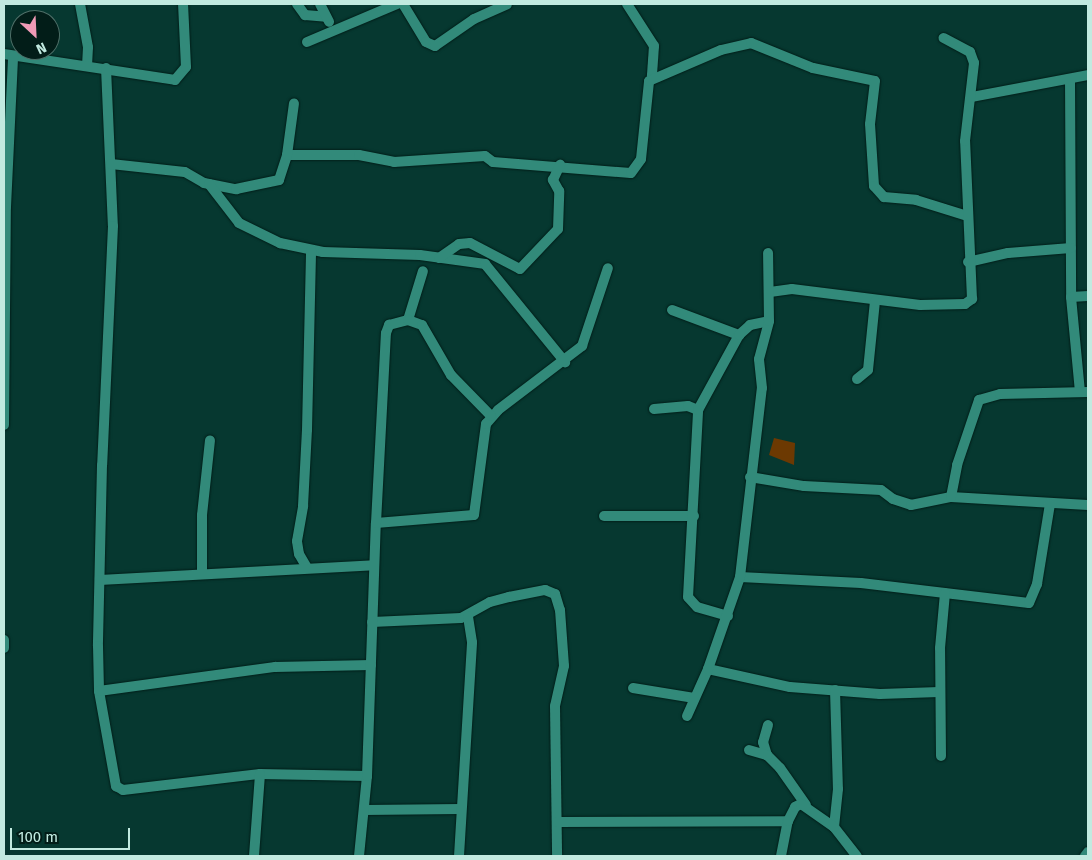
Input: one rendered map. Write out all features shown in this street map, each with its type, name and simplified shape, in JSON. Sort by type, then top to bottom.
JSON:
[{"type":"street","points":[[80,4],[88,47],[87,66]]},
{"type":"street","points":[[4,425],[4,270],[9,55],[106,68],[167,81],[181,77],[187,54],[183,4]]},
{"type":"street","points":[[297,4],[304,15],[326,17]]},
{"type":"street","points":[[320,4],[332,30]]},
{"type":"street","points":[[307,42],[397,4]]},
{"type":"street","points":[[403,4],[426,42],[435,46],[474,18],[507,4]]},
{"type":"street","points":[[287,155],[359,155],[394,162],[485,156],[493,162],[560,165],[627,174],[634,170],[641,159],[647,86],[652,78],[654,46],[627,4]]},
{"type":"street","points":[[770,292],[802,290],[875,301],[920,305],[969,303],[972,299],[968,262],[965,141],[972,97],[973,57],[944,38]]},
{"type":"street","points":[[652,78],[744,43],[813,68],[871,78],[876,85],[870,124],[874,186],[884,197],[916,200],[967,216]]},
{"type":"street","points":[[106,68],[113,226],[100,580],[99,691],[118,790],[260,774],[367,776]]},
{"type":"street","points":[[972,97],[1088,76]]},
{"type":"street","points":[[951,497],[957,465],[979,400],[1000,394],[1084,392],[1071,297],[1070,79]]},
{"type":"street","points":[[111,164],[185,172],[209,184],[227,188],[279,180],[287,155],[294,103]]},
{"type":"street","points":[[439,258],[459,244],[470,243],[520,269],[558,229],[559,191],[553,180],[560,165]]},
{"type":"street","points":[[209,184],[239,223],[258,235],[311,250],[357,255],[420,255],[489,266],[565,362]]},
{"type":"street","points":[[227,188],[230,210]]},
{"type":"street","points":[[968,262],[1008,253],[1070,248]]},
{"type":"street","points":[[306,566],[299,554],[297,541],[303,506],[307,430],[311,250]]},
{"type":"street","points":[[687,716],[728,616],[740,577],[750,477],[762,388],[759,359],[769,321],[768,253]]},
{"type":"street","points":[[376,523],[474,515],[484,430],[491,416],[577,353],[588,334],[608,268]]},
{"type":"street","points":[[408,320],[423,271]]},
{"type":"street","points":[[1071,297],[1088,296]]},
{"type":"street","points":[[857,379],[868,370],[875,301]]},
{"type":"street","points":[[672,310],[739,335]]},
{"type":"street","points":[[359,856],[367,776],[374,565],[386,333],[393,322],[408,320],[425,328],[451,375],[491,416]]},
{"type":"street","points":[[728,616],[697,607],[688,597],[694,516],[698,410],[739,335],[750,325],[769,321]]},
{"type":"street","points":[[654,409],[688,406],[698,410]]},
{"type":"street","points":[[202,574],[202,515],[210,440]]},
{"type":"street","points":[[750,477],[804,486],[881,490],[893,500],[910,505],[951,497],[1088,505]]},
{"type":"street","points":[[740,577],[860,583],[1025,604],[1031,601],[1050,504]]},
{"type":"street","points":[[604,516],[694,516]]},
{"type":"street","points":[[100,580],[306,566],[374,565]]},
{"type":"street","points":[[372,622],[468,616],[490,602],[545,590],[557,598],[564,666],[555,706],[557,856]]},
{"type":"street","points":[[941,756],[939,692],[945,593]]},
{"type":"street","points":[[459,856],[460,809],[472,642],[468,616]]},
{"type":"street","points":[[4,640],[4,648]]},
{"type":"street","points":[[99,691],[275,667],[371,665]]},
{"type":"street","points":[[708,668],[790,688],[880,694],[939,692]]},
{"type":"street","points":[[632,688],[694,698]]},
{"type":"street","points":[[834,826],[838,789],[835,690]]},
{"type":"street","points":[[768,725],[763,742],[767,755],[780,768],[806,804],[834,826],[857,856]]},
{"type":"street","points":[[749,750],[767,755]]},
{"type":"street","points":[[254,856],[260,774]]},
{"type":"street","points":[[781,856],[788,821],[795,807],[806,804]]},
{"type":"street","points":[[364,810],[460,809]]},
{"type":"street","points":[[557,822],[788,821]]},
{"type":"street","points":[[1085,856],[1088,852]]},
{"type":"shaded area","points":[[774,438],[795,443],[794,465],[769,455]]}]
